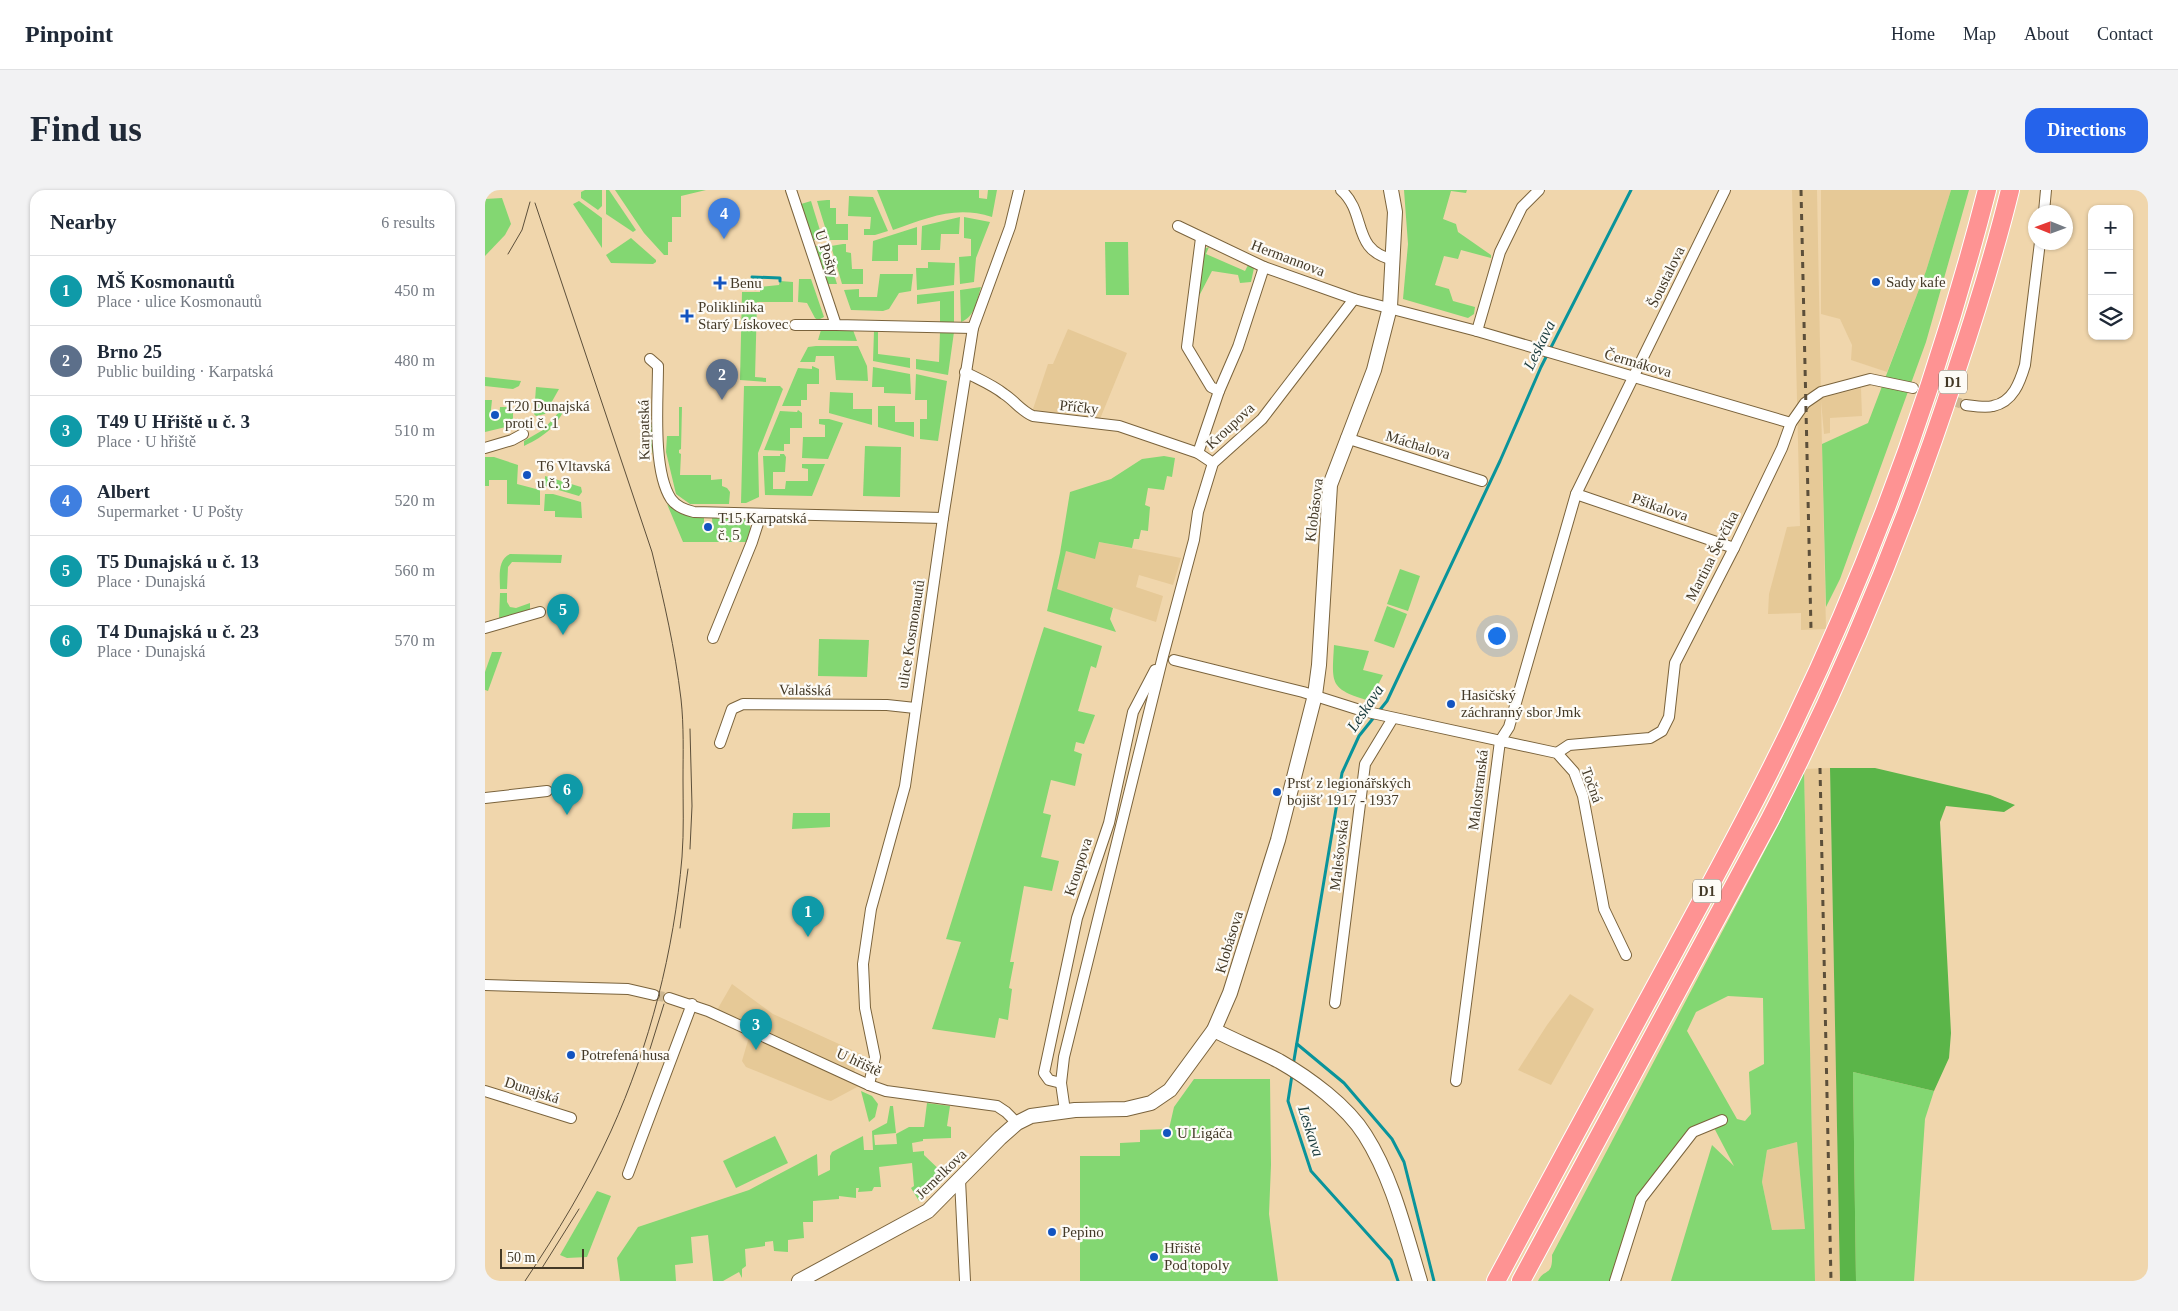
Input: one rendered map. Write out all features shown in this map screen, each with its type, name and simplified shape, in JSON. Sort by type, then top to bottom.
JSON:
[{"type":"highway","name":"D1","points":[[1496,1281],[1753,805],[1822,662],[1913,440],[1952,319],[1987,190]]},
{"type":"highway","name":"D1","points":[[1521,1281],[1770,819],[1804,752],[1846,660],[1885,570],[1931,449],[1974,318],[2010,190]]},
{"type":"street","name":"U Pošty","points":[[791,190],[836,325]]},
{"type":"street","name":"ulice Kosmonautů","points":[[869,1085],[875,1057],[865,1008],[863,964],[871,909],[905,786],[943,518],[973,328],[1010,227],[1019,190]]},
{"type":"street","points":[[1341,190],[1355,206],[1362,238],[1381,257],[1394,260]]},
{"type":"street","name":"Klobásova","points":[[1070,1111],[1126,1109],[1151,1103],[1170,1090],[1214,1030],[1231,993],[1278,840],[1315,695],[1319,665],[1330,485],[1374,370],[1390,307],[1394,260],[1395,212],[1391,190]]},
{"type":"street","points":[[1477,330],[1500,252],[1522,208],[1539,190]]},
{"type":"street","name":"Šoustalova","points":[[1634,377],[1725,190]]},
{"type":"street","points":[[2045,205],[2046,190]]},
{"type":"street","name":"Hermannova","points":[[1178,226],[1264,267],[1354,299],[1390,307]]},
{"type":"street","points":[[1201,238],[1187,347],[1211,387],[1219,391]]},
{"type":"street","points":[[1966,405],[1993,406],[2012,396],[2021,380],[2025,365],[2039,250]]},
{"type":"street","points":[[1198,453],[1219,391],[1238,347],[1264,267]]},
{"type":"street","name":"Kroupova","points":[[1070,1111],[1061,1083],[1064,1057],[1163,656],[1194,540],[1198,512],[1213,462],[1262,419],[1354,299]]},
{"type":"street","name":"Čermákova","points":[[1390,307],[1477,330],[1791,423]]},
{"type":"street","points":[[795,325],[973,328]]},
{"type":"street","name":"Karpatská","points":[[650,359],[658,366],[659,464],[672,500],[678,505],[694,512],[943,518]]},
{"type":"street","name":"Příčky","points":[[965,372],[1003,393],[1016,403],[1023,412],[1033,416],[1119,426],[1198,453],[1213,462]]},
{"type":"street","name":"Malostranská","points":[[1456,1081],[1500,741],[1509,727],[1576,494],[1634,377]]},
{"type":"street","name":"Martina Ševčíka","points":[[1557,753],[1569,745],[1651,738],[1662,731],[1669,717],[1675,663],[1734,548],[1782,448],[1791,423],[1805,403],[1821,392],[1870,379],[1913,388]]},
{"type":"street","points":[[485,448],[512,440],[523,434]]},
{"type":"street","name":"Máchalova","points":[[1347,438],[1481,481]]},
{"type":"street","name":"Pšikalova","points":[[1576,494],[1734,548]]},
{"type":"street","points":[[713,638],[752,542],[761,514]]},
{"type":"street","points":[[485,628],[541,612]]},
{"type":"street","name":"Kroupova","points":[[1061,1083],[1049,1080],[1044,1072],[1077,918],[1109,823],[1118,773],[1133,712],[1163,656]]},
{"type":"street","points":[[1174,660],[1315,695],[1325,700],[1370,713],[1557,753]]},
{"type":"street","name":"Valašská","points":[[720,743],[732,709],[743,704],[887,705],[915,708]]},
{"type":"street","name":"Malešovská","points":[[1335,1003],[1365,764],[1390,717]]},
{"type":"street","name":"Točná","points":[[1557,753],[1574,772],[1583,796],[1604,909],[1626,955]]},
{"type":"street","points":[[485,798],[547,791]]},
{"type":"street","points":[[485,985],[628,989],[654,995]]},
{"type":"street","name":"U hřiště","points":[[669,998],[692,1004],[869,1085],[886,1091],[997,1106],[1007,1112],[1017,1123]]},
{"type":"street","points":[[628,1174],[692,1004]]},
{"type":"street","points":[[1214,1030],[1279,1061],[1306,1078],[1338,1103],[1365,1134],[1387,1175],[1420,1281]]},
{"type":"street","name":"Dunajská","points":[[485,1091],[571,1118]]},
{"type":"street","name":"Jemelkova","points":[[799,1281],[928,1211],[1017,1123],[1031,1116],[1070,1111]]},
{"type":"street","points":[[1615,1281],[1641,1199],[1693,1132],[1722,1120]]},
{"type":"street","points":[[960,1180],[965,1281]]},
{"type":"shaded area","points":[[1792,190],[1817,190],[1821,398],[1861,388],[1862,416],[1830,418],[1830,433],[1824,434],[1821,401],[1826,629],[1801,630],[1801,613],[1768,614],[1769,594],[1787,527],[1800,526]]},
{"type":"shaded area","points":[[1821,190],[1951,190],[1926,271],[1887,372],[1851,360],[1852,345],[1840,319],[1821,314]]},
{"type":"shaded area","points":[[1068,329],[1127,353],[1100,419],[1080,415],[1039,413],[1033,409],[1048,364],[1053,364]]},
{"type":"shaded area","points":[[1099,542],[1181,558],[1173,585],[1139,575],[1136,587],[1163,596],[1156,622],[1056,589],[1066,550]]},
{"type":"shaded area","points":[[1830,768],[1840,1281],[1815,1281],[1804,769]]},
{"type":"shaded area","points":[[732,984],[773,1014],[861,1054],[854,1072],[717,1010]]},
{"type":"shaded area","points":[[1570,994],[1594,1009],[1551,1085],[1518,1070]]},
{"type":"shaded area","points":[[749,1037],[859,1086],[831,1101],[746,1067],[742,1061]]},
{"type":"shaded area","points":[[1797,1142],[1805,1229],[1772,1230],[1762,1182],[1767,1150]]},
{"type":"green space","points":[[585,190],[602,190],[602,206],[598,210],[581,198],[581,192]]},
{"type":"green space","points":[[606,190],[609,190],[636,230],[633,232],[606,214]]},
{"type":"green space","points":[[615,190],[706,190],[681,196],[681,217],[672,217],[672,242],[668,242],[668,255],[664,255],[644,233]]},
{"type":"green space","points":[[877,190],[979,190],[979,198],[987,199],[988,190],[997,190],[992,217],[966,212],[942,214],[893,230]]},
{"type":"green space","points":[[1404,190],[1467,190],[1466,193],[1451,191],[1443,219],[1456,224],[1458,232],[1491,255],[1491,258],[1461,250],[1458,259],[1444,256],[1435,285],[1449,289],[1453,301],[1475,307],[1474,314],[1468,318],[1403,299],[1408,244]]},
{"type":"green space","points":[[1951,190],[1969,190],[1926,342],[1840,579],[1826,607],[1822,444],[1868,423],[1926,271]]},
{"type":"green space","points":[[849,196],[873,197],[888,231],[875,235],[864,235],[864,229],[870,229],[871,217],[848,216]]},
{"type":"green space","points":[[502,198],[511,224],[505,235],[485,256],[485,199]]},
{"type":"green space","points":[[830,200],[830,208],[836,208],[836,224],[848,224],[848,240],[829,240],[817,201]]},
{"type":"green space","points":[[579,201],[602,218],[602,248],[573,204]]},
{"type":"green space","points":[[811,201],[823,240],[813,240],[801,204]]},
{"type":"green space","points":[[960,217],[959,234],[941,234],[940,250],[921,250],[922,226]]},
{"type":"green space","points":[[964,217],[990,222],[976,258],[974,282],[960,284],[959,257],[971,256],[971,239],[964,238]]},
{"type":"green space","points":[[917,227],[917,245],[898,245],[898,261],[872,261],[873,241]]},
{"type":"green space","points":[[631,238],[656,262],[653,264],[611,263],[606,255]]},
{"type":"green space","points":[[1105,242],[1128,242],[1129,295],[1106,295]]},
{"type":"green space","points":[[846,244],[846,252],[851,253],[852,269],[863,269],[863,284],[842,284],[831,246]]},
{"type":"green space","points":[[815,246],[825,246],[837,284],[828,284]]},
{"type":"green space","points":[[1209,247],[1206,254],[1245,271],[1248,265],[1254,268],[1251,282],[1240,283],[1238,275],[1212,271],[1197,300],[1204,249]]},
{"type":"green space","points":[[928,262],[955,263],[954,285],[917,290],[916,268],[928,268]]},
{"type":"green space","points":[[880,274],[913,274],[911,291],[899,293],[889,309],[883,311],[851,310],[844,290],[859,289],[859,297],[877,297]]},
{"type":"green space","points":[[799,279],[811,279],[824,317],[818,320],[807,303],[798,302]]},
{"type":"green space","points":[[780,281],[793,282],[793,302],[757,302],[755,377],[766,378],[766,382],[740,380],[742,292],[760,292],[760,287],[779,285]]},
{"type":"green space","points":[[981,287],[972,312],[966,320],[961,322],[960,290]]},
{"type":"green space","points":[[954,291],[954,322],[940,322],[940,301],[917,304],[917,295]]},
{"type":"green space","points":[[821,330],[853,330],[857,341],[818,340]]},
{"type":"green space","points":[[874,331],[878,332],[878,354],[910,358],[910,368],[873,361]]},
{"type":"green space","points":[[940,332],[954,332],[948,375],[916,369],[916,359],[939,362]]},
{"type":"green space","points":[[858,346],[867,366],[868,381],[836,380],[834,356],[816,356],[815,362],[800,362],[808,347]]},
{"type":"green space","points":[[812,366],[819,369],[819,384],[807,384],[807,400],[801,400],[801,406],[782,406],[798,368],[812,369]]},
{"type":"green space","points":[[873,367],[910,374],[911,394],[884,393],[884,387],[872,387]]},
{"type":"green space","points":[[916,374],[947,381],[938,441],[920,439],[920,419],[927,419],[927,400],[915,400]]},
{"type":"green space","points":[[485,377],[521,381],[519,386],[513,389],[485,386]]},
{"type":"green space","points":[[744,386],[780,386],[783,389],[758,453],[759,497],[746,503],[741,503]]},
{"type":"green space","points":[[536,387],[559,389],[545,414],[536,416],[534,414]]},
{"type":"green space","points":[[830,392],[853,393],[853,409],[872,409],[872,425],[829,413]]},
{"type":"green space","points":[[485,400],[492,400],[490,419],[499,419],[500,407],[510,407],[513,410],[513,421],[510,426],[485,432]]},
{"type":"green space","points":[[638,400],[646,400],[646,424],[654,424],[654,458]]},
{"type":"green space","points":[[567,403],[560,418],[550,429],[524,446],[524,441],[543,430]]},
{"type":"green space","points":[[878,406],[895,406],[895,422],[914,422],[914,437],[878,427]]},
{"type":"green space","points":[[679,407],[682,407],[681,449],[679,450],[681,454],[680,475],[711,475],[711,480],[722,479],[722,486],[730,492],[729,504],[690,504],[676,494],[666,452],[667,436],[679,436]]},
{"type":"green space","points":[[798,410],[802,413],[802,428],[790,428],[790,444],[784,444],[784,451],[764,450],[780,411],[797,412]]},
{"type":"green space","points":[[819,419],[829,419],[843,423],[828,459],[802,458],[803,437],[825,437],[825,425],[819,424]]},
{"type":"green space","points":[[865,446],[901,447],[900,497],[863,496]]},
{"type":"green space","points":[[780,454],[784,454],[786,457],[785,472],[773,472],[773,489],[785,489],[786,481],[808,481],[808,469],[802,468],[802,464],[825,464],[812,496],[765,495],[763,456],[780,456]]},
{"type":"green space","points":[[1164,456],[1175,458],[1172,477],[1167,476],[1164,490],[1148,488],[1145,505],[1150,507],[1148,531],[1141,530],[1139,539],[1134,539],[1132,548],[1099,542],[1095,559],[1066,551],[1057,589],[1113,608],[1110,619],[1116,632],[1047,611],[1060,553],[1070,492],[1111,479],[1142,459]]},
{"type":"green space","points":[[485,457],[494,457],[518,465],[517,484],[540,490],[540,505],[507,504],[507,480],[489,480],[489,486],[485,486]]},
{"type":"green space","points":[[545,476],[581,487],[582,492],[579,496],[545,486]]},
{"type":"green space","points":[[545,494],[553,494],[581,502],[582,518],[555,517],[555,511],[544,511]]},
{"type":"green space","points":[[667,504],[684,515],[704,518],[704,531],[713,531],[712,518],[744,519],[750,526],[747,542],[683,542]]},
{"type":"green space","points":[[510,554],[562,555],[561,563],[512,562],[508,567],[507,589],[500,589],[501,565],[503,560]]},
{"type":"green space","points":[[1400,569],[1420,576],[1408,611],[1387,604]]},
{"type":"green space","points":[[500,593],[507,593],[507,602],[510,607],[516,608],[530,603],[530,609],[499,620]]},
{"type":"green space","points":[[1387,606],[1407,614],[1394,648],[1374,641]]},
{"type":"green space","points":[[1044,627],[1102,646],[1096,668],[1091,666],[1078,711],[1095,715],[1084,744],[1076,742],[1074,751],[1082,754],[1075,786],[1051,780],[1043,813],[1051,815],[1041,857],[1059,861],[1052,891],[1024,886],[1010,962],[1014,962],[1009,988],[1012,989],[1008,1020],[999,1018],[995,1038],[932,1029],[961,942],[946,939]]},
{"type":"green space","points":[[819,639],[869,640],[867,677],[818,676]]},
{"type":"green space","points":[[1334,645],[1369,651],[1363,670],[1383,675],[1370,701],[1347,693],[1336,683],[1333,669]]},
{"type":"green space","points":[[492,652],[502,652],[488,691],[485,690],[485,672]]},
{"type":"green space","points":[[1830,768],[1875,768],[1990,795],[2015,805],[2004,812],[1946,806],[1940,822],[1951,1033],[1949,1058],[1934,1091],[1853,1072],[1856,1281],[1840,1281]]},
{"type":"green space","points":[[1804,769],[1815,1281],[1671,1281],[1712,1145],[1734,1166],[1712,1124],[1693,1132],[1641,1199],[1615,1281],[1538,1281],[1550,1269],[1552,1255],[1782,818]],"holes":[[[1728,996],[1763,998],[1764,1064],[1749,1072],[1751,1114],[1745,1121],[1737,1119],[1687,1031],[1696,1012]],[[1797,1142],[1805,1229],[1772,1230],[1762,1182],[1767,1150]]]},
{"type":"green space","points":[[793,813],[830,813],[830,827],[792,829]]},
{"type":"green space","points":[[1853,1072],[1934,1091],[1925,1119],[1914,1281],[1856,1281]]},
{"type":"green space","points":[[1194,1079],[1270,1079],[1271,1165],[1269,1214],[1278,1281],[1080,1281],[1080,1156],[1120,1156],[1120,1143],[1140,1142],[1140,1130],[1169,1129],[1174,1107]]},
{"type":"green space","points":[[861,1091],[872,1096],[878,1104],[875,1117],[869,1122]]},
{"type":"green space","points":[[927,1103],[950,1106],[947,1126],[951,1127],[951,1138],[923,1139],[923,1141],[912,1143],[913,1152],[924,1151],[924,1155],[945,1175],[919,1201],[911,1188],[914,1186],[912,1163],[879,1167],[881,1187],[874,1187],[872,1191],[858,1192],[859,1188],[856,1188],[856,1198],[839,1196],[839,1199],[813,1201],[813,1222],[803,1222],[804,1238],[788,1240],[788,1252],[774,1251],[773,1241],[765,1242],[765,1246],[745,1249],[746,1266],[742,1269],[742,1278],[739,1272],[723,1281],[713,1281],[708,1235],[691,1237],[693,1263],[675,1265],[676,1281],[620,1281],[617,1258],[638,1227],[749,1190],[817,1154],[818,1176],[830,1170],[830,1156],[832,1152],[863,1136],[864,1150],[873,1150],[872,1131],[887,1123],[890,1106],[893,1106],[896,1133],[874,1135],[875,1145],[897,1144],[896,1134],[909,1127],[924,1127]]},
{"type":"green space","points":[[775,1136],[788,1163],[736,1188],[723,1161]]},
{"type":"green space","points":[[597,1191],[611,1196],[587,1257],[567,1258],[560,1255]]},
{"type":"waterway","name":"Leskava","points":[[1293,1066],[1342,773],[1359,736],[1387,701],[1500,461],[1541,367],[1631,190]]},
{"type":"waterway","points":[[752,277],[780,278],[780,281]]},
{"type":"waterway","points":[[1297,1044],[1344,1083],[1392,1139],[1404,1162],[1434,1281]]},
{"type":"waterway","name":"Leskava","points":[[1292,1075],[1288,1101],[1311,1171],[1391,1260],[1398,1281]]},
{"type":"tunnel","points":[[1923,391],[1966,405]]},
{"type":"tunnel","points":[[654,995],[669,998]]},
{"type":"tram line","points":[[508,254],[522,230],[530,202]]},
{"type":"tram line","points":[[525,1281],[560,1226],[592,1170],[611,1131],[637,1065],[658,997],[673,927],[682,857],[683,828],[683,719],[679,680],[652,552],[535,203]]},
{"type":"tram line","points":[[690,729],[692,806],[690,849]]},
{"type":"tram line","points":[[680,928],[688,869]]},
{"type":"tram line","points":[[650,1049],[664,1004]]},
{"type":"tram line","points":[[542,1268],[579,1209]]},
{"type":"railway","points":[[1801,190],[1811,629]]},
{"type":"railway","points":[[1820,768],[1831,1281]]},
{"type":"place","name":"Albert","points":[[724,239]]},
{"type":"place","name":"Sady kafe","points":[[1876,282]]},
{"type":"place","name":"Benu","points":[[720,283]]},
{"type":"place","name":"Poliklinika Starý Lískovec","points":[[687,316]]},
{"type":"place","name":"Brno 25","points":[[722,400]]},
{"type":"place","name":"T20 Dunajská proti č. 1","points":[[495,415]]},
{"type":"place","name":"T6 Vltavská u č. 3","points":[[527,475]]},
{"type":"place","name":"T15 Karpatská č. 5","points":[[708,527]]},
{"type":"place","name":"T5 Dunajská u č. 13","points":[[563,635]]},
{"type":"place","name":"Hasičský záchranný sbor Jmk","points":[[1451,704]]},
{"type":"place","name":"Prsť z legionářských bojišť 1917 - 1937","points":[[1277,792]]},
{"type":"place","name":"T4 Dunajská u č. 23","points":[[567,815]]},
{"type":"place","name":"MŠ Kosmonautů","points":[[808,937]]},
{"type":"place","name":"T49 U Hřiště u č. 3","points":[[756,1050]]},
{"type":"place","name":"Potrefená husa","points":[[571,1055]]},
{"type":"place","name":"U Ligáča","points":[[1167,1133]]},
{"type":"place","name":"Pepino","points":[[1052,1232]]},
{"type":"place","name":"Hřiště Pod topoly","points":[[1154,1257]]}]
